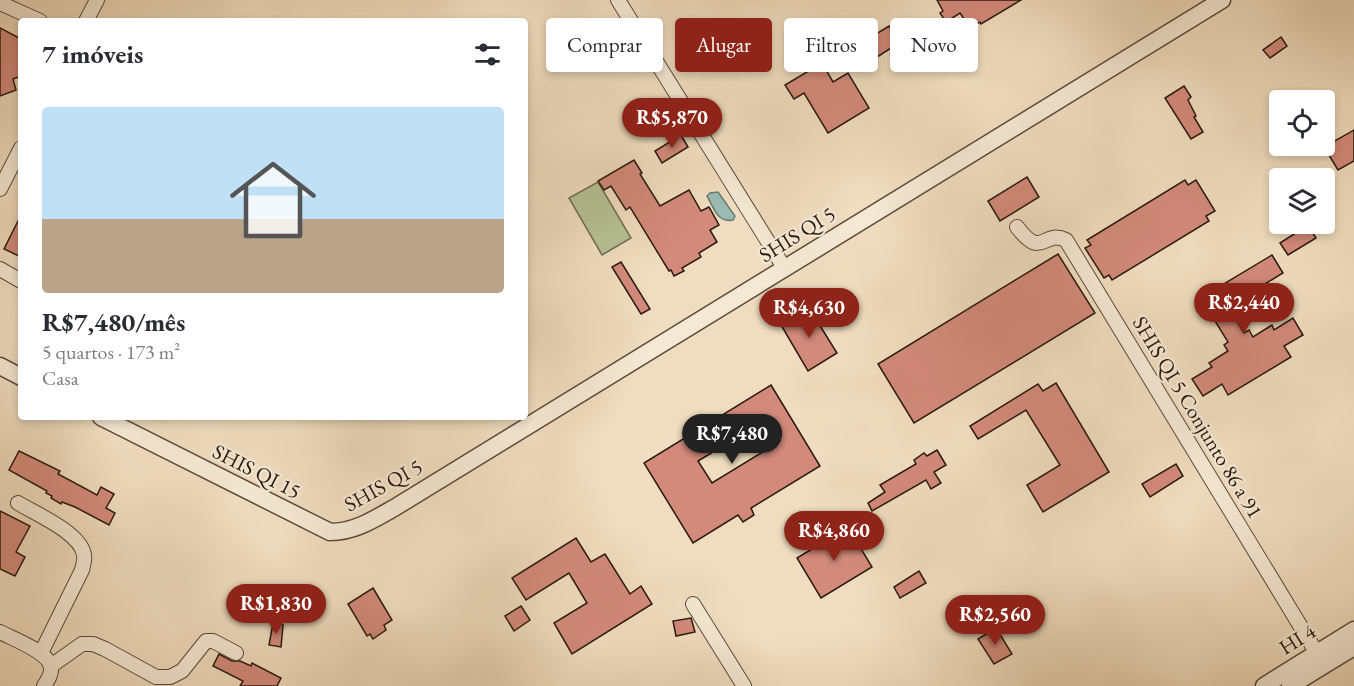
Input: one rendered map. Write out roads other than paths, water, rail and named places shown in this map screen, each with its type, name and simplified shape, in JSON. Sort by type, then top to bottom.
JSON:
[{"type":"street","points":[[88,18],[97,0]]},
{"type":"street","points":[[618,0],[784,269]]},
{"type":"street","name":"SHIS QI 5","points":[[330,532],[344,532],[366,524],[393,508],[1216,2]]},
{"type":"street","points":[[0,3],[33,18]]},
{"type":"street","points":[[0,189],[18,154]]},
{"type":"street","name":"SHIS QI 5 Conjunto 86 a 91","points":[[1017,227],[1028,241],[1035,243],[1060,237],[1066,240],[1321,659]]},
{"type":"street","points":[[0,269],[18,279]]},
{"type":"street","points":[[0,366],[18,375]]},
{"type":"street","name":"SHIS QI 15","points":[[107,420],[330,532]]},
{"type":"street","points":[[18,503],[68,532],[79,544],[84,555],[82,570],[41,653]]},
{"type":"street","points":[[693,604],[744,686]]},
{"type":"street","name":"HI 4","points":[[1290,686],[1354,630]]},
{"type":"street","points":[[0,632],[47,658],[51,666],[50,675],[44,686]]},
{"type":"street","points":[[51,666],[82,644],[93,644],[105,649],[156,677],[170,676],[182,671],[206,641],[213,641],[236,653]]},
{"type":"street","name":"HI 4","points":[[1264,686],[1321,659],[1354,647]]},
{"type":"water","points":[[718,192],[735,216],[733,220],[723,219],[714,210],[707,196]]}]
